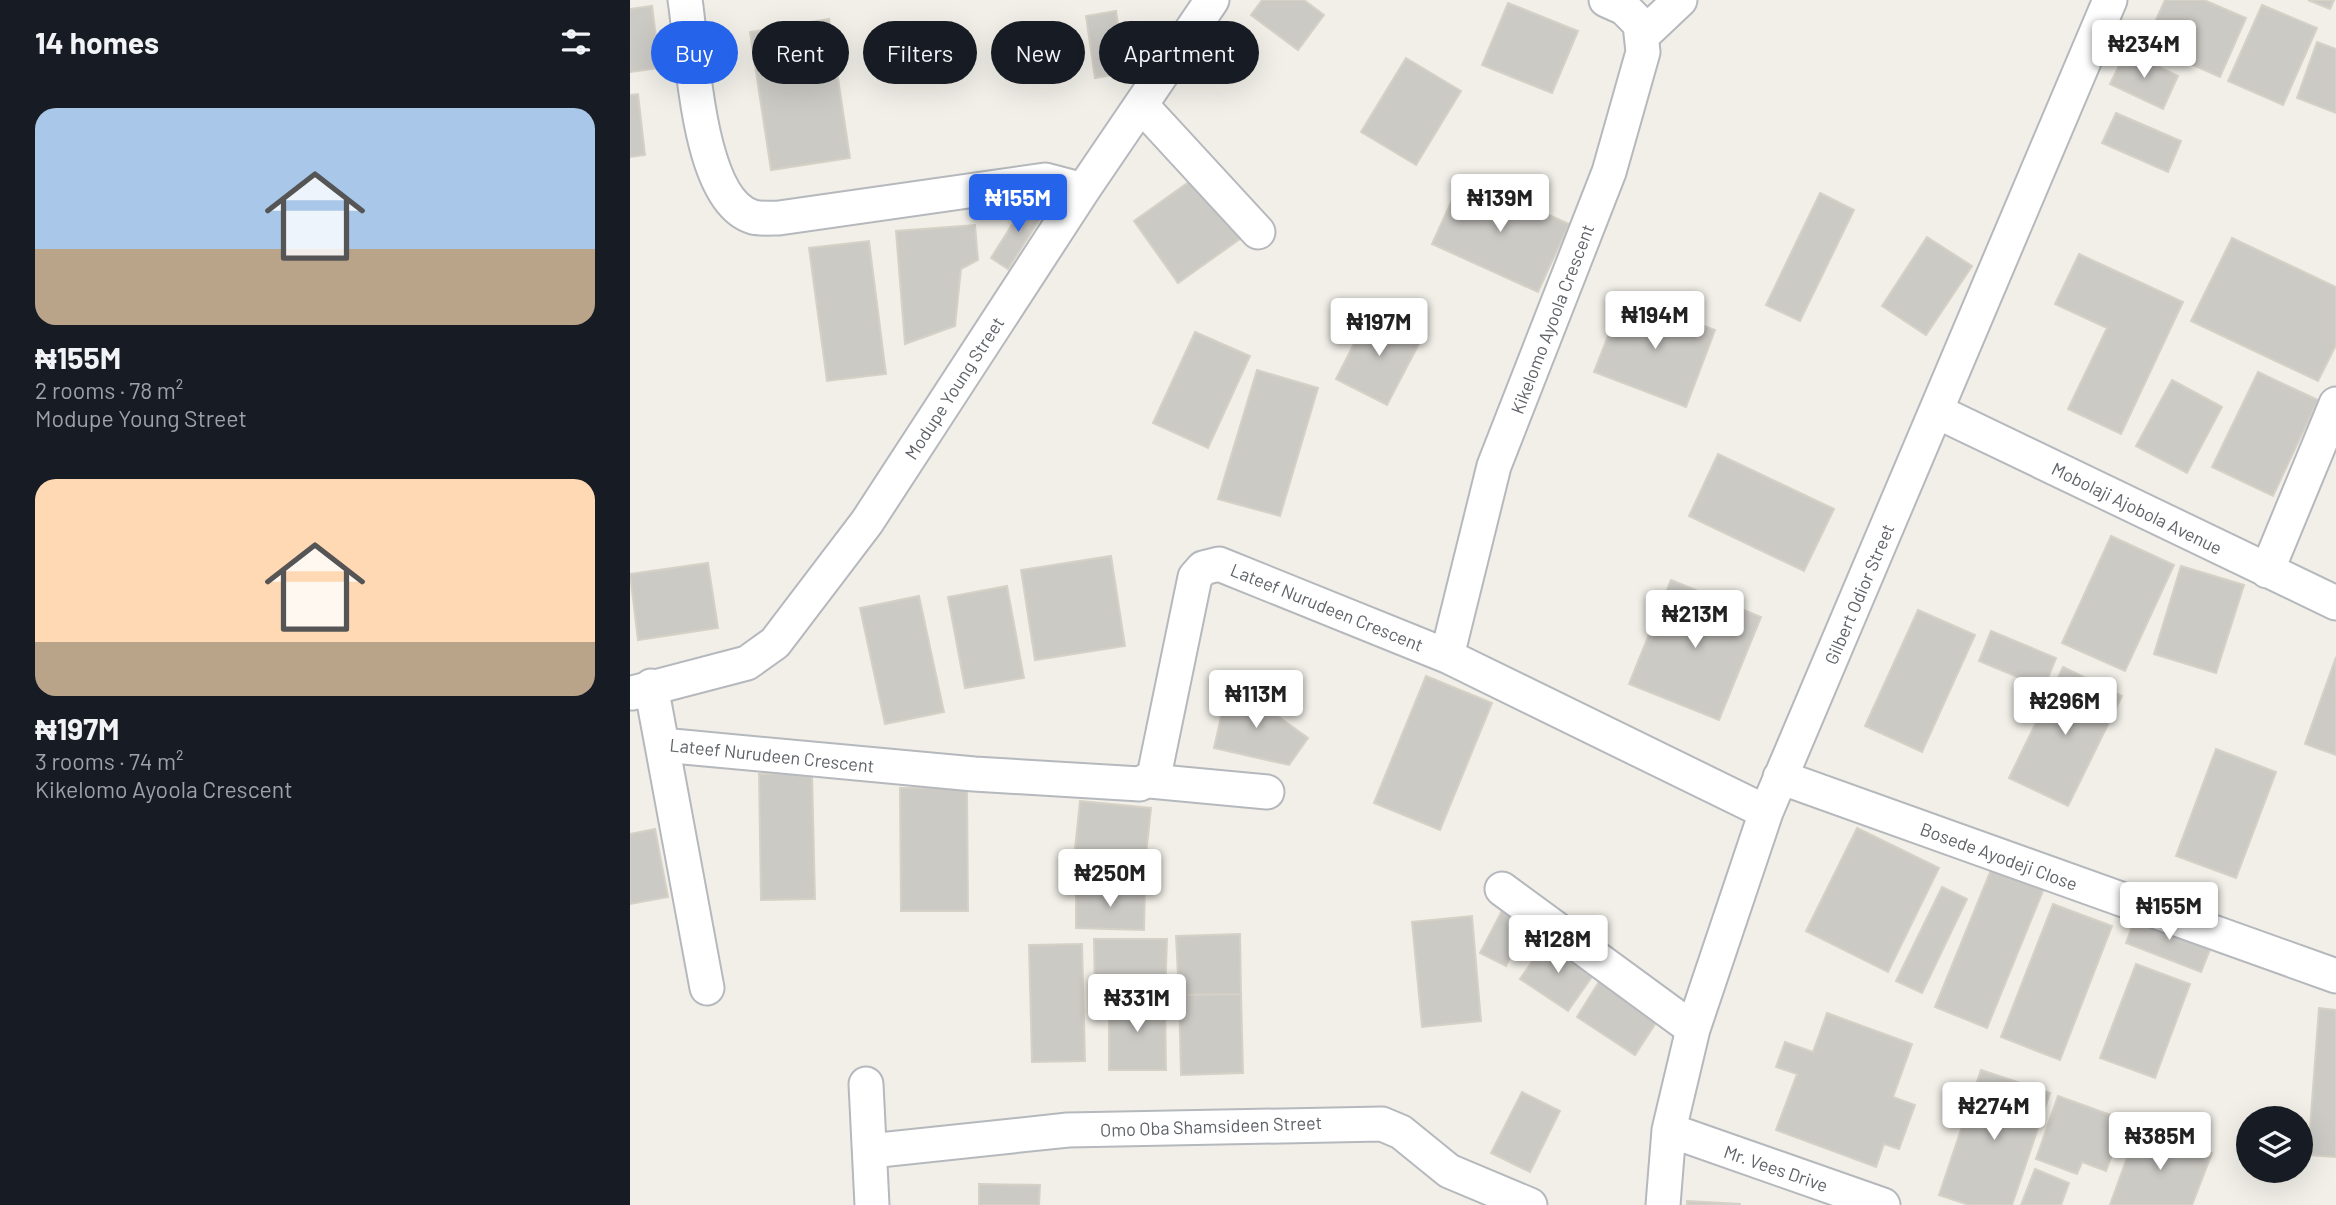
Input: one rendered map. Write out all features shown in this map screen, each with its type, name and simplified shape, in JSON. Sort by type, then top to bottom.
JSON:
[{"type":"street","points":[[685,0],[694,90],[708,154],[724,193],[738,209],[751,216],[779,218],[1045,180],[1083,190]]},
{"type":"street","name":"Modupe Young Street","points":[[641,690],[747,663],[775,643],[867,522],[1083,190],[1212,0]]},
{"type":"street","points":[[1606,0],[1636,16],[1643,35],[1680,0]]},
{"type":"street","name":"Gilbert Odior Street","points":[[1663,1205],[1669,1130],[1693,1030],[1766,812],[1938,412],[2110,0]]},
{"type":"street","name":"Kikelomo Ayoola Crescent","points":[[1447,656],[1494,466],[1609,172],[1639,71],[1643,35]]},
{"type":"street","points":[[1141,105],[1258,232]]},
{"type":"street","points":[[2267,571],[2336,404]]},
{"type":"street","name":"Mobolaji Ajobola Avenue","points":[[1938,412],[2336,603]]},
{"type":"street","name":"Lateef Nurudeen Crescent","points":[[641,690],[662,745],[1128,786],[1150,780],[1154,776],[1195,577],[1207,566],[1219,564],[1447,656],[1766,812]]},
{"type":"street","points":[[662,745],[707,988]]},
{"type":"street","name":"Bosede Ayodeji Close","points":[[1780,777],[2336,976]]},
{"type":"street","points":[[1150,780],[1267,792]]},
{"type":"street","points":[[1502,889],[1693,1030]]},
{"type":"street","points":[[866,1084],[872,1205]]},
{"type":"street","name":"Omo Oba Shamsideen Street","points":[[870,1152],[1068,1130],[1305,1123],[1382,1124],[1401,1132],[1449,1171],[1530,1205]]},
{"type":"street","name":"Mr. Vees Drive","points":[[1669,1130],[1883,1205]]},
{"type":"building","points":[[1262,0],[1304,0],[1324,15],[1298,50],[1251,15]]},
{"type":"building","points":[[2165,0],[2204,0],[2246,18],[2220,77],[2145,44]]},
{"type":"building","points":[[2308,0],[2334,0],[2330,9]]},
{"type":"building","points":[[1508,3],[1578,31],[1552,93],[1482,65]]},
{"type":"building","points":[[2262,5],[2317,28],[2283,105],[2228,81]]},
{"type":"building","points":[[652,6],[654,21],[651,21],[651,69],[630,72],[630,9]]},
{"type":"building","points":[[1116,11],[1117,21],[1099,21],[1099,77],[1095,78],[1086,16]]},
{"type":"building","points":[[2317,42],[2336,49],[2336,113],[2297,98]]},
{"type":"building","points":[[2126,51],[2178,76],[2163,109],[2110,84]]},
{"type":"building","points":[[1406,58],[1461,91],[1416,165],[1361,132]]},
{"type":"building","points":[[758,84],[839,84],[850,158],[771,170]]},
{"type":"building","points":[[638,94],[645,155],[630,157],[630,95]]},
{"type":"building","points":[[2116,113],[2181,141],[2168,172],[2102,143]]},
{"type":"building","points":[[1463,176],[1569,224],[1538,292],[1432,244]]},
{"type":"building","points":[[1196,177],[1240,239],[1178,283],[1134,221]]},
{"type":"building","points":[[1820,193],[1854,210],[1800,321],[1766,305]]},
{"type":"building","points":[[1030,196],[1044,212],[1008,269],[991,258]]},
{"type":"building","points":[[975,225],[978,260],[961,269],[955,326],[905,344],[896,231]]},
{"type":"building","points":[[1927,237],[1972,266],[1926,335],[1882,306]]},
{"type":"building","points":[[2232,238],[2336,287],[2336,345],[2318,381],[2191,321]]},
{"type":"building","points":[[869,241],[886,374],[827,381],[809,248]]},
{"type":"building","points":[[2079,254],[2183,302],[2121,434],[2068,409],[2107,328],[2055,304]]},
{"type":"building","points":[[1624,295],[1715,330],[1686,407],[1594,372]]},
{"type":"building","points":[[1370,312],[1422,338],[1387,405],[1336,379]]},
{"type":"building","points":[[1195,332],[1250,356],[1208,448],[1153,423]]},
{"type":"building","points":[[1257,370],[1318,388],[1280,516],[1218,499]]},
{"type":"building","points":[[2258,372],[2318,400],[2273,496],[2212,467]]},
{"type":"building","points":[[2172,380],[2222,407],[2187,473],[2136,446]]},
{"type":"building","points":[[1718,454],[1834,509],[1804,571],[1689,516]]},
{"type":"building","points":[[2111,536],[2174,565],[2125,671],[2062,643]]},
{"type":"building","points":[[1111,556],[1125,646],[1035,660],[1021,570]]},
{"type":"building","points":[[708,563],[718,628],[638,640],[630,574]]},
{"type":"building","points":[[2181,566],[2244,585],[2216,673],[2154,654]]},
{"type":"building","points":[[1671,580],[1761,617],[1719,720],[1629,684]]},
{"type":"building","points":[[1007,586],[1024,678],[965,688],[948,597]]},
{"type":"building","points":[[919,596],[944,712],[885,724],[860,608]]},
{"type":"building","points":[[1918,610],[1975,635],[1922,752],[1865,726]]},
{"type":"building","points":[[1991,631],[2056,658],[2044,688],[1979,661]]},
{"type":"building","points":[[2336,657],[2336,755],[2305,744]]},
{"type":"building","points":[[2063,667],[2122,696],[2068,806],[2009,778]]},
{"type":"building","points":[[1426,676],[1492,703],[1440,830],[1374,803]]},
{"type":"building","points":[[1229,681],[1308,738],[1289,765],[1214,748]]},
{"type":"building","points":[[2216,749],[2276,772],[2236,878],[2176,856]]},
{"type":"building","points":[[812,773],[815,899],[761,900],[759,774]]},
{"type":"building","points":[[967,787],[968,911],[901,911],[900,788]]},
{"type":"building","points":[[1080,801],[1151,808],[1143,884],[1072,878]]},
{"type":"building","points":[[1857,828],[1939,868],[1888,972],[1806,931]]},
{"type":"building","points":[[655,829],[668,897],[630,904],[630,834]]},
{"type":"building","points":[[1993,865],[2045,886],[1987,1028],[1935,1007]]},
{"type":"building","points":[[1942,887],[1967,899],[1922,993],[1896,981]]},
{"type":"building","points":[[1076,888],[1145,889],[1144,930],[1076,928]]},
{"type":"building","points":[[1507,901],[1532,913],[1506,966],[1480,953]]},
{"type":"building","points":[[2053,904],[2112,926],[2060,1060],[2001,1037]]},
{"type":"building","points":[[2137,913],[2213,942],[2201,972],[2126,943]]},
{"type":"building","points":[[1472,916],[1481,1021],[1422,1027],[1412,922]]},
{"type":"building","points":[[1240,934],[1241,994],[1179,995],[1176,936]]},
{"type":"building","points":[[1548,938],[1596,971],[1568,1011],[1520,979]]},
{"type":"building","points":[[1094,939],[1167,939],[1165,998],[1095,997]]},
{"type":"building","points":[[1082,944],[1085,1061],[1032,1062],[1029,945]]},
{"type":"building","points":[[2136,964],[2190,984],[2155,1078],[2100,1058]]},
{"type":"building","points":[[1602,977],[1661,1015],[1635,1055],[1577,1017]]},
{"type":"building","points":[[1241,994],[1243,1073],[1181,1075],[1179,995]]},
{"type":"building","points":[[1165,998],[1166,1070],[1109,1070],[1109,999]]},
{"type":"building","points":[[2319,1008],[2336,1010],[2336,1157],[2313,1155],[2312,1106]]},
{"type":"building","points":[[1827,1013],[1912,1044],[1893,1097],[1915,1105],[1899,1149],[1884,1144],[1876,1167],[1776,1130],[1797,1074],[1776,1067],[1785,1042],[1813,1052]]},
{"type":"building","points":[[1981,1070],[2050,1093],[2012,1205],[1969,1205],[1939,1195]]},
{"type":"building","points":[[1522,1092],[1560,1111],[1530,1172],[1491,1153]]},
{"type":"building","points":[[2058,1096],[2125,1120],[2106,1171],[2082,1162],[2077,1174],[2036,1159]]},
{"type":"building","points":[[2138,1127],[2212,1153],[2192,1205],[2110,1205]]},
{"type":"building","points":[[2035,1169],[2069,1183],[2061,1205],[2021,1205]]},
{"type":"building","points":[[979,1184],[1040,1185],[1039,1205],[979,1205]]},
{"type":"building","points":[[1687,1201],[1741,1204],[1687,1205]]}]
